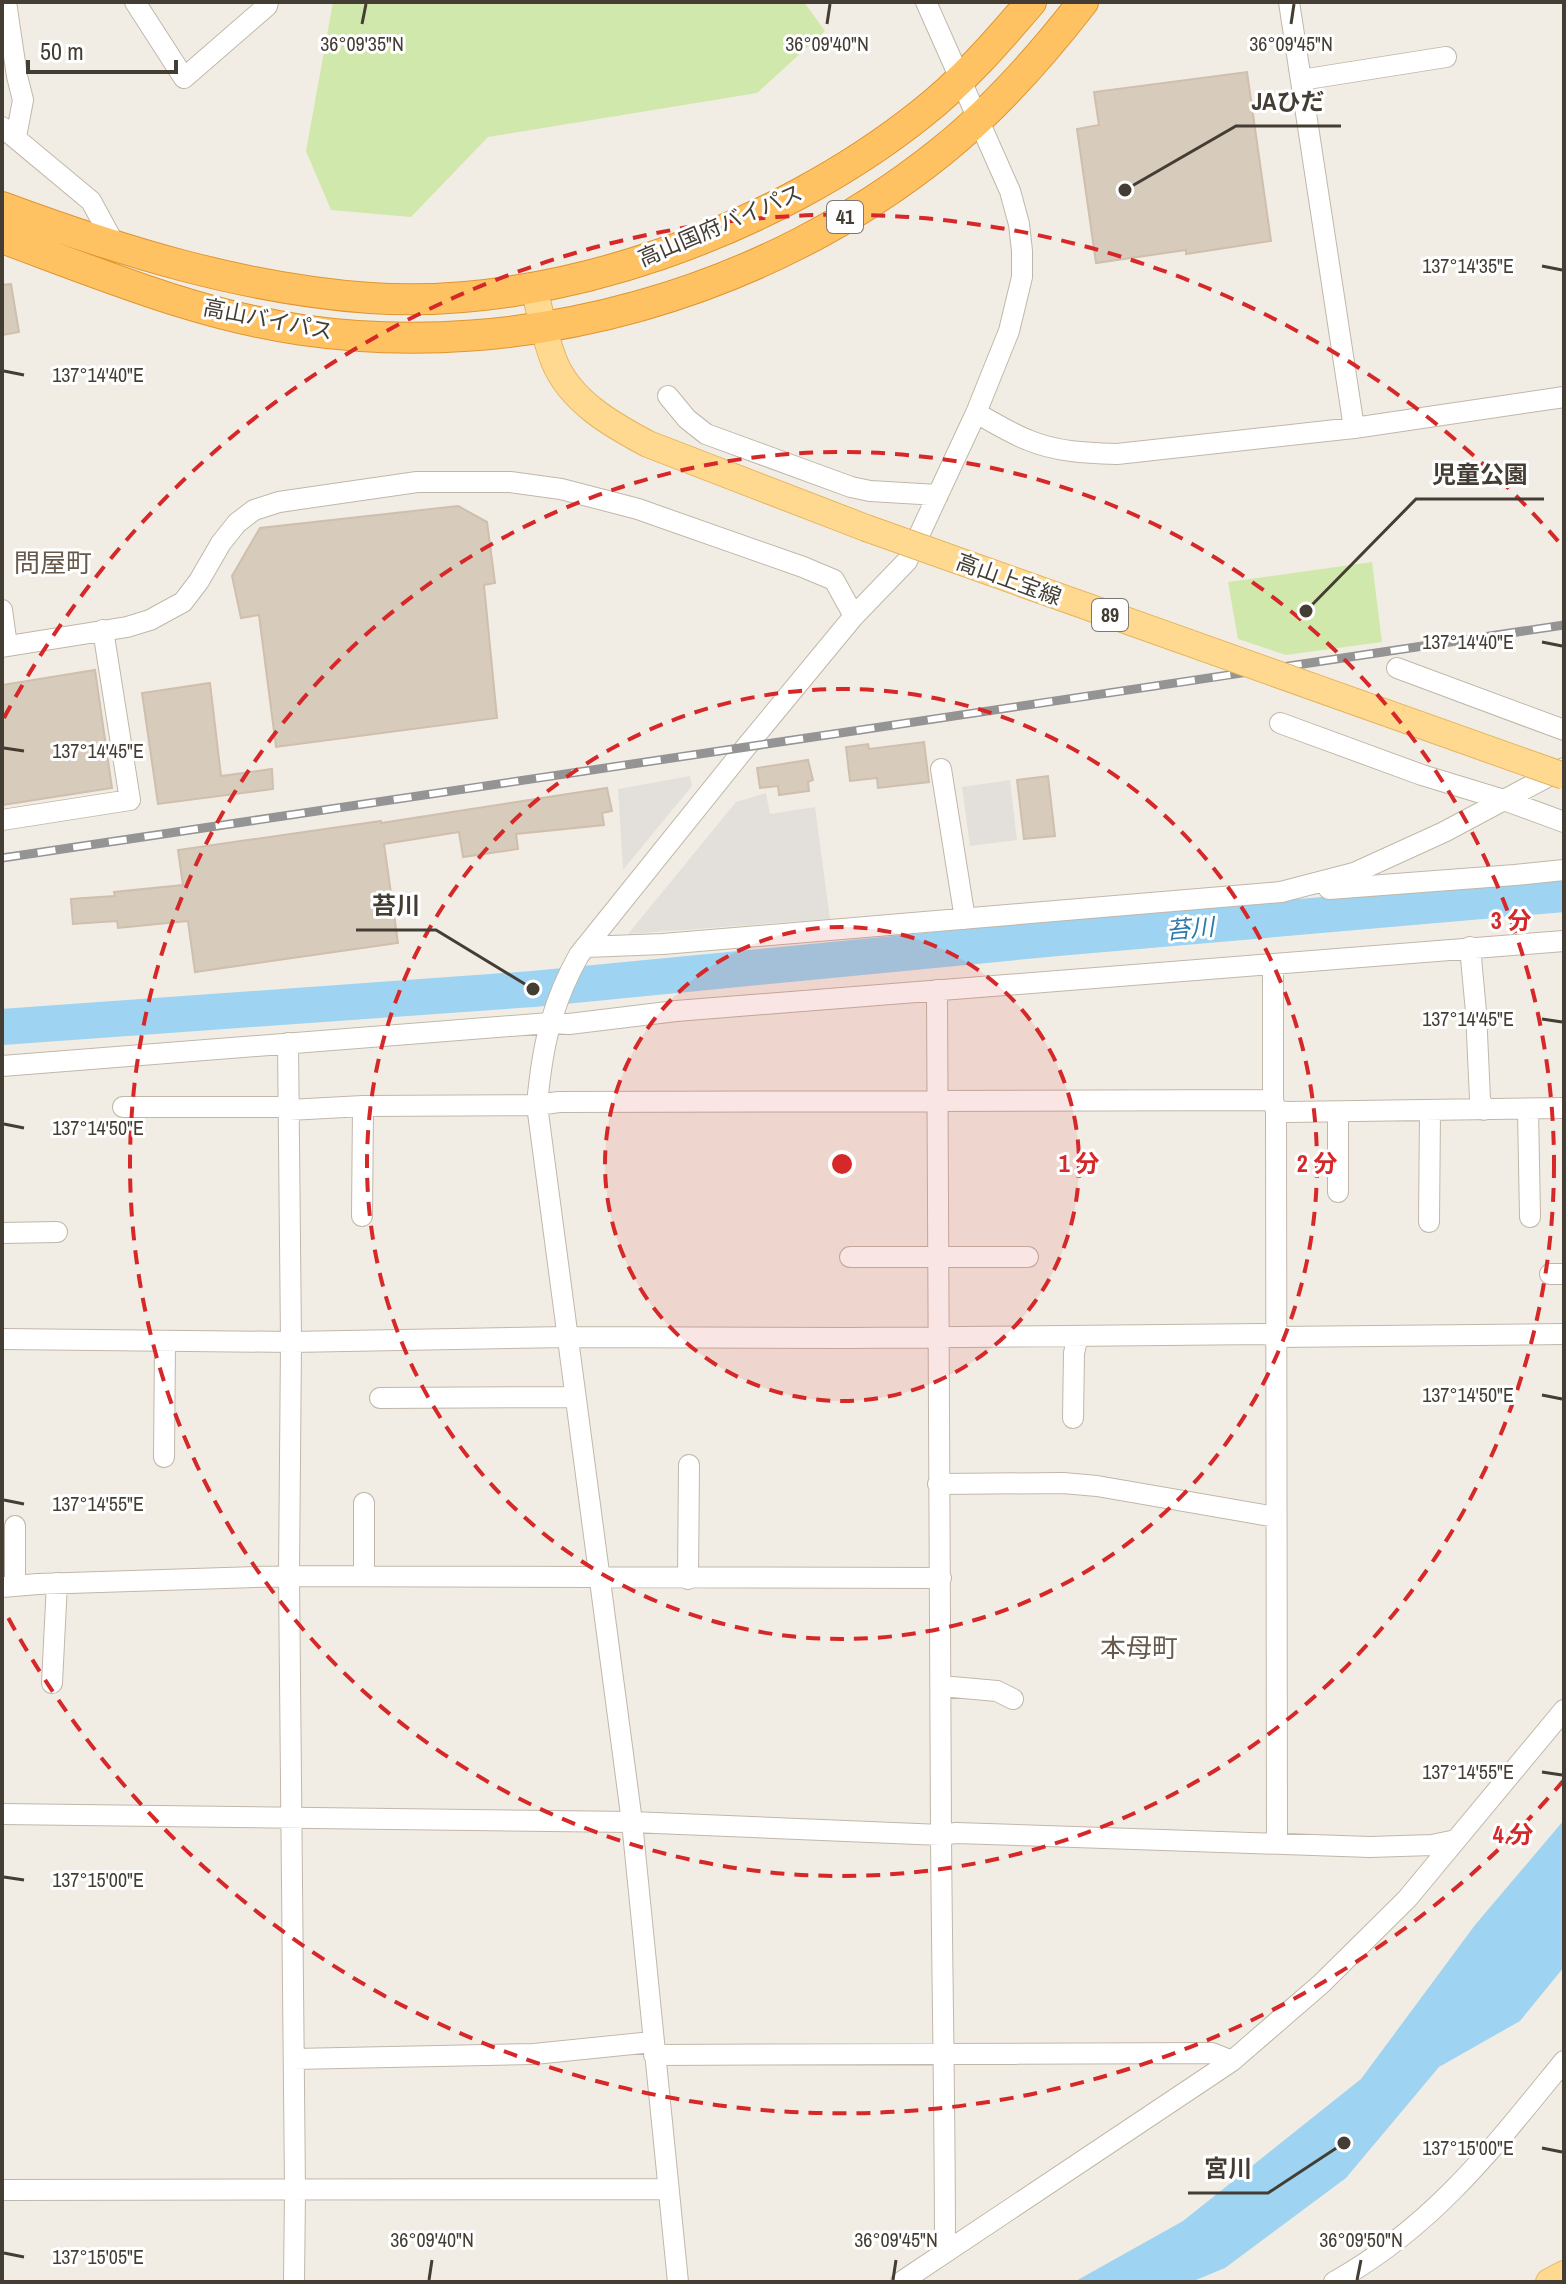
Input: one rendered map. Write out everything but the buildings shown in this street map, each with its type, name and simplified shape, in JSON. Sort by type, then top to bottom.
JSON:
[{"type":"highway","name":"高山国府バイパス","points":[[534,288],[686,244],[795,196],[840,172],[924,113],[961,79],[1031,2]]},
{"type":"highway","name":"高山国府バイパス","points":[[544,327],[633,307],[691,289],[798,243],[849,215],[941,151],[979,118],[1083,2]]},
{"type":"highway","name":"高山バイパス","points":[[2,207],[116,247],[185,267],[311,292],[428,299],[481,296],[534,288]]},
{"type":"highway","name":"高山バイパス","points":[[2,238],[171,298],[234,316],[301,330],[428,338],[490,335],[544,327]]},
{"type":"main road","name":"高山上宝線","points":[[534,288],[555,364],[565,379],[580,398],[620,430],[648,444],[866,528],[1564,776]]},
{"type":"main road","points":[[1549,2282],[1564,2274]]},
{"type":"street","points":[[6,2],[23,100],[9,132],[91,201],[116,247]]},
{"type":"street","points":[[135,2],[184,78],[268,2]]},
{"type":"street","points":[[678,2282],[632,1822],[537,1105],[542,1057],[566,978],[582,951],[854,616],[907,561],[976,413],[1009,331],[1022,277],[1019,224],[1010,191],[926,2]]},
{"type":"street","points":[[1289,2],[1354,428]]},
{"type":"street","points":[[1301,80],[1446,57]]},
{"type":"street","points":[[668,396],[687,419],[706,434],[851,487],[938,495]]},
{"type":"street","points":[[976,413],[1027,440],[1054,449],[1117,454],[1354,428],[1564,397]]},
{"type":"street","points":[[2,610],[5,646],[127,627],[150,620],[183,602],[221,543],[237,523],[254,510],[279,502],[417,482],[510,482],[595,496],[803,567],[834,580],[854,616]]},
{"type":"street","points":[[2,820],[130,800],[103,630]]},
{"type":"street","points":[[1397,668],[1564,730]]},
{"type":"street","points":[[1280,723],[1564,822]]},
{"type":"street","points":[[1281,892],[1354,873],[1444,832],[1564,768]]},
{"type":"street","points":[[941,769],[965,919]]},
{"type":"street","points":[[582,951],[1564,870]]},
{"type":"street","points":[[2,1066],[551,1020],[569,1024],[676,1011],[1564,941]]},
{"type":"street","points":[[1470,947],[1480,1099],[1484,1110]]},
{"type":"street","points":[[1275,964],[1277,1843]]},
{"type":"street","points":[[937,990],[945,2252]]},
{"type":"street","points":[[288,1043],[294,2282]]},
{"type":"street","points":[[123,1107],[938,1102],[1274,1106],[1338,1112],[1564,1108]]},
{"type":"street","points":[[362,1216],[363,1106]]},
{"type":"street","points":[[1528,1109],[1530,1217]]},
{"type":"street","points":[[1429,1222],[1430,1111]]},
{"type":"street","points":[[1338,1112],[1338,1192]]},
{"type":"street","points":[[2,1233],[57,1232]]},
{"type":"street","points":[[850,1257],[1028,1257]]},
{"type":"street","points":[[2,1339],[291,1342],[567,1337],[1564,1334]]},
{"type":"street","points":[[1073,1418],[1074,1353],[1078,1336]]},
{"type":"street","points":[[164,1457],[165,1341]]},
{"type":"street","points":[[380,1398],[575,1397]]},
{"type":"street","points":[[688,1579],[689,1465]]},
{"type":"street","points":[[938,1484],[1063,1483],[1097,1486],[1276,1517]]},
{"type":"street","points":[[364,1503],[364,1576]]},
{"type":"street","points":[[15,1526],[9,1586],[289,1576],[941,1578]]},
{"type":"street","points":[[52,1683],[57,1583]]},
{"type":"street","points":[[941,1686],[997,1691],[1013,1699]]},
{"type":"street","points":[[901,2282],[1232,2061],[1321,1984],[1396,1910],[1564,1710]]},
{"type":"street","points":[[2,1814],[632,1822],[941,1835],[1408,1847],[1456,1840]]},
{"type":"street","points":[[294,2059],[653,2049],[1212,2053],[1232,2061]]},
{"type":"street","points":[[1334,2282],[1368,2263],[1439,2206],[1564,2061]]},
{"type":"street","points":[[2,2190],[668,2189]]},
{"type":"green space","points":[[333,2],[804,2],[825,31],[757,93],[488,137],[411,217],[331,210],[306,151]]},
{"type":"green space","points":[[1372,562],[1382,642],[1286,655],[1238,639],[1228,582]]},
{"type":"shaded area","points":[[690,776],[692,786],[623,870],[618,789]]},
{"type":"shaded area","points":[[1010,780],[1017,840],[970,846],[962,787]]},
{"type":"shaded area","points":[[766,793],[770,814],[815,807],[830,919],[628,934],[736,802]]},
{"type":"water","points":[[1564,1820],[1564,1967],[1520,2021],[1439,2067],[1346,2178],[1225,2268],[1191,2282],[1074,2282],[1183,2221],[1361,2079],[1475,1925]]},
{"type":"waterway","name":"苔川","points":[[2,1027],[533,989],[1057,938],[1564,894]]},
{"type":"railway","points":[[2,858],[1564,625]]},
{"type":"place","name":"JAひだ","points":[[1125,190]]},
{"type":"place","name":"児童公園","points":[[1306,611]]},
{"type":"place","name":"苔川","points":[[533,989]]},
{"type":"place","name":"宮川","points":[[1344,2143]]},
{"type":"district","name":"問屋町","points":[[53,563]]},
{"type":"district","name":"本母町","points":[[1139,1648]]}]
